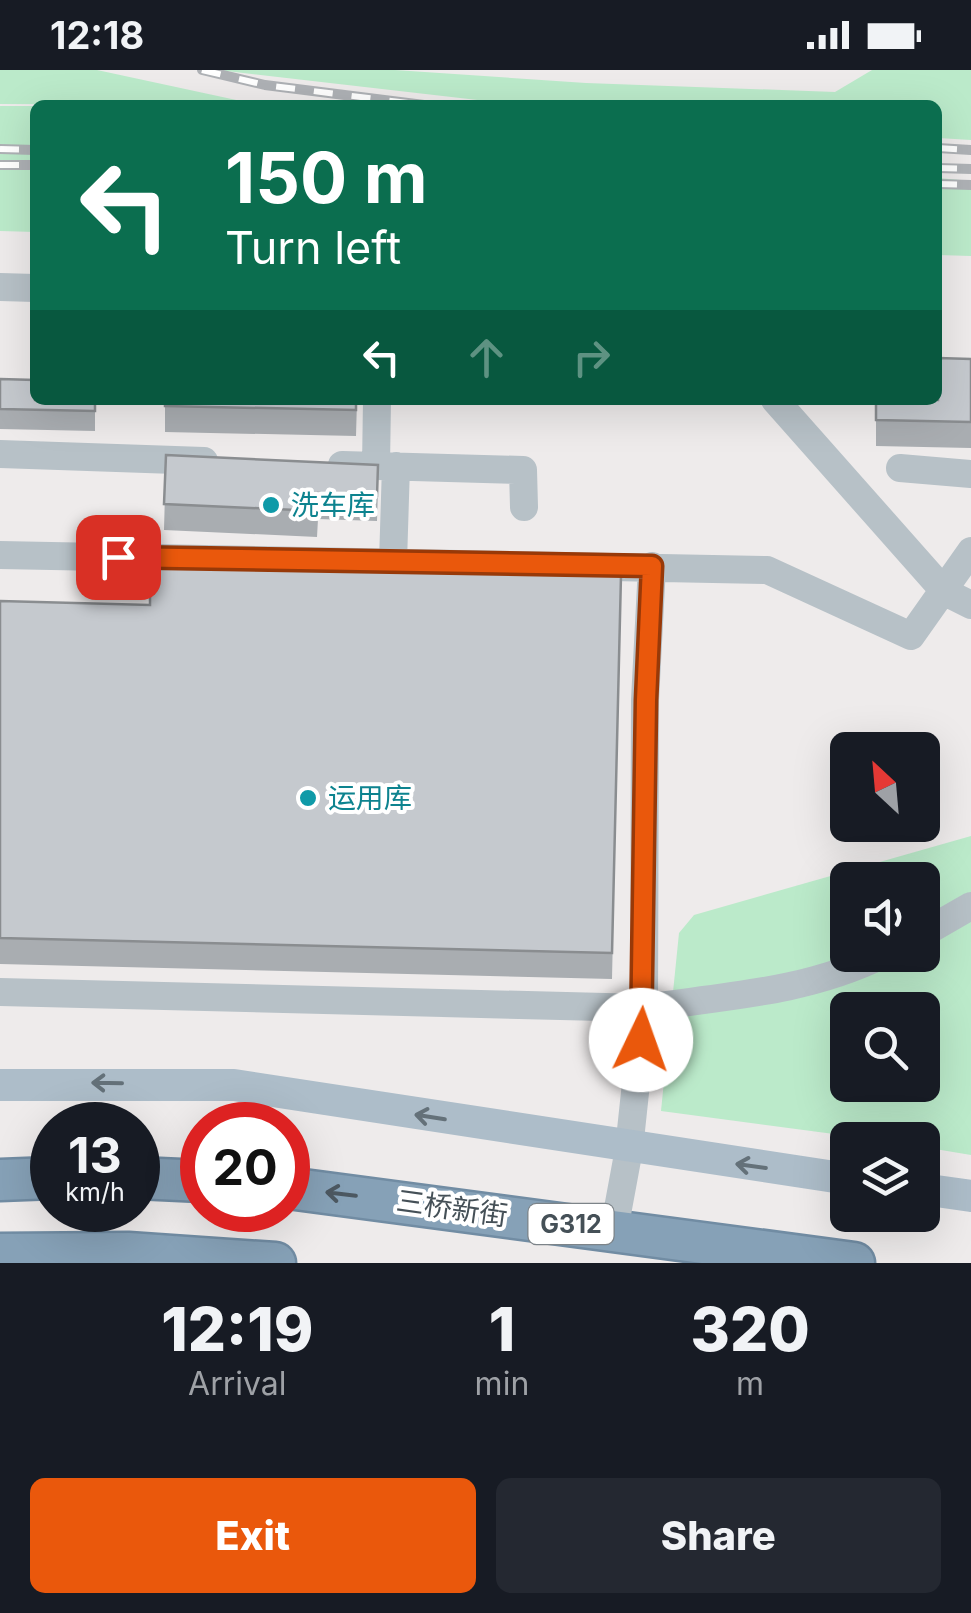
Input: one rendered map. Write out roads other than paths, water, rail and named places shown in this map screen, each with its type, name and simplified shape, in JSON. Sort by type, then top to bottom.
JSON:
[{"type":"highway","points":[[0,1180],[30,1179]]},
{"type":"highway","name":"三桥新街","points":[[310,1192],[612,1247],[854,1263]]},
{"type":"highway","points":[[0,1254],[128,1253],[275,1263]]},
{"type":"main road","points":[[0,1086],[234,1085],[629,1149],[830,1177]]},
{"type":"main road","points":[[940,1192],[971,1196]]},
{"type":"street","points":[[0,287],[30,288]]},
{"type":"street","points":[[378,405],[393,562]]},
{"type":"street","points":[[779,405],[944,592],[971,606]]},
{"type":"street","points":[[0,454],[237,462]]},
{"type":"street","points":[[316,464],[524,470],[524,507]]},
{"type":"street","points":[[900,468],[971,474]]},
{"type":"street","points":[[0,555],[768,570],[911,636],[971,551]]},
{"type":"street","points":[[612,1247],[629,1149],[644,1008],[646,700],[652,566]]},
{"type":"street","points":[[940,924],[971,906]]},
{"type":"street","points":[[0,992],[644,1008],[801,986],[848,972]]},
{"type":"railway","points":[[202,70],[265,85],[384,100]]},
{"type":"railway","points":[[942,148],[971,150]]},
{"type":"railway","points":[[0,149],[30,150]]},
{"type":"railway","points":[[0,165],[30,165]]},
{"type":"railway","points":[[942,168],[971,169]]},
{"type":"railway","points":[[942,184],[971,185]]},
{"type":"place","name":"洗车库","points":[[271,505]]},
{"type":"place","name":"运用库","points":[[308,798]]}]
